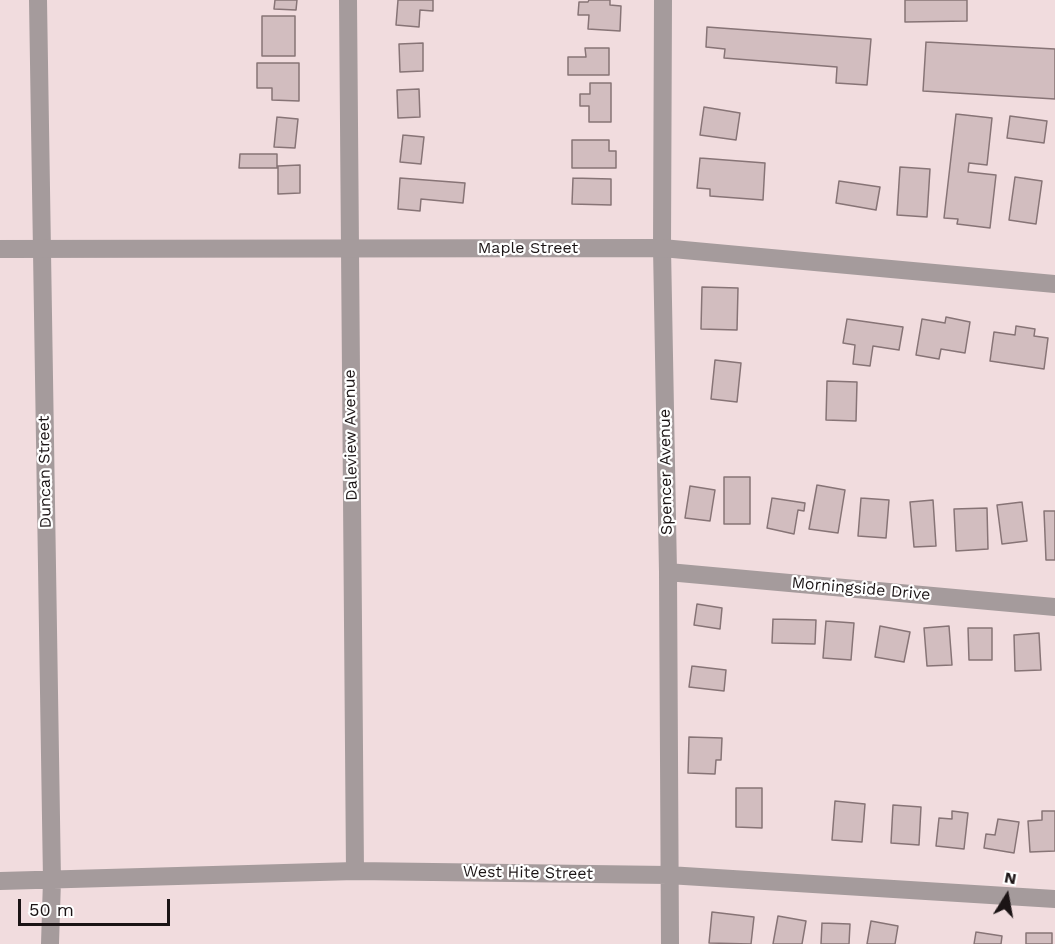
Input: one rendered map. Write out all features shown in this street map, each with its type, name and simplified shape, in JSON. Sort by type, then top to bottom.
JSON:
[{"type":"street","name":"Duncan Street","points":[[38,0],[52,880],[50,944]]},
{"type":"street","name":"Daleview Avenue","points":[[348,0],[355,871]]},
{"type":"street","name":"Spencer Avenue","points":[[663,0],[662,248],[668,572],[670,944]]},
{"type":"street","name":"Maple Street","points":[[0,249],[662,248],[1055,284]]},
{"type":"street","name":"Morningside Drive","points":[[668,572],[1055,607]]},
{"type":"street","name":"West Hite Street","points":[[0,881],[355,871],[668,875],[1055,899]]},
{"type":"building","points":[[275,0],[297,0],[296,10],[274,9]]},
{"type":"building","points":[[398,0],[433,0],[433,11],[420,10],[419,27],[396,25]]},
{"type":"building","points":[[610,0],[610,5],[621,6],[620,31],[588,29],[589,15],[578,15],[579,2]]},
{"type":"building","points":[[905,0],[967,0],[967,21],[905,22]]},
{"type":"building","points":[[262,16],[295,16],[295,56],[262,56]]},
{"type":"building","points":[[707,27],[871,39],[867,85],[836,83],[837,67],[724,58],[725,49],[706,47]]},
{"type":"building","points":[[926,42],[1055,49],[1055,99],[923,91]]},
{"type":"building","points":[[423,43],[423,71],[400,72],[399,44]]},
{"type":"building","points":[[585,48],[609,48],[609,75],[568,75],[568,57],[586,57]]},
{"type":"building","points":[[257,63],[299,63],[299,101],[272,100],[272,88],[257,88]]},
{"type":"building","points":[[590,83],[611,83],[611,122],[589,122],[589,106],[580,106],[580,94],[590,94]]},
{"type":"building","points":[[419,89],[420,117],[398,118],[397,90]]},
{"type":"building","points":[[704,107],[740,113],[736,140],[700,135]]},
{"type":"building","points":[[956,114],[992,118],[987,165],[969,163],[968,172],[996,175],[990,228],[957,224],[958,219],[944,218]]},
{"type":"building","points":[[1010,116],[1047,121],[1044,143],[1007,138]]},
{"type":"building","points":[[277,117],[298,119],[295,148],[274,147]]},
{"type":"building","points":[[403,135],[424,137],[421,164],[400,162]]},
{"type":"building","points":[[572,140],[609,140],[609,151],[616,151],[616,168],[572,168]]},
{"type":"building","points":[[240,154],[277,154],[277,168],[239,168]]},
{"type":"building","points":[[700,158],[765,163],[763,200],[710,196],[710,189],[697,188]]},
{"type":"building","points":[[300,165],[300,193],[278,194],[278,166]]},
{"type":"building","points":[[900,167],[930,169],[927,217],[897,215]]},
{"type":"building","points":[[1015,177],[1042,181],[1036,224],[1009,220]]},
{"type":"building","points":[[400,178],[465,183],[463,203],[421,199],[420,211],[398,209]]},
{"type":"building","points":[[573,178],[611,179],[611,205],[572,204]]},
{"type":"building","points":[[839,181],[880,187],[876,210],[836,203]]},
{"type":"building","points":[[702,287],[738,288],[737,330],[701,329]]},
{"type":"building","points":[[946,317],[970,322],[965,353],[941,349],[939,359],[916,355],[922,319],[945,323]]},
{"type":"building","points":[[847,319],[903,327],[899,350],[873,346],[870,366],[853,364],[855,345],[843,343]]},
{"type":"building","points":[[1016,326],[1035,329],[1034,336],[1048,338],[1044,369],[990,361],[994,332],[1015,335]]},
{"type":"building","points":[[715,360],[741,363],[737,402],[711,399]]},
{"type":"building","points":[[827,381],[857,382],[856,421],[826,420]]},
{"type":"building","points":[[724,477],[750,477],[750,524],[724,524]]},
{"type":"building","points":[[817,485],[845,490],[838,533],[809,529]]},
{"type":"building","points":[[690,486],[715,490],[710,521],[685,518]]},
{"type":"building","points":[[772,498],[805,503],[804,511],[798,510],[794,534],[767,528]]},
{"type":"building","points":[[861,498],[889,500],[886,538],[858,536]]},
{"type":"building","points":[[933,500],[936,546],[914,547],[910,502]]},
{"type":"building","points":[[1022,502],[1027,541],[1002,544],[997,505]]},
{"type":"building","points":[[987,508],[988,549],[956,551],[954,509]]},
{"type":"building","points":[[1044,511],[1055,511],[1055,560],[1046,560]]},
{"type":"building","points":[[697,604],[722,608],[720,629],[694,625]]},
{"type":"building","points":[[773,619],[816,620],[815,644],[772,643]]},
{"type":"building","points":[[826,621],[854,623],[851,660],[823,658]]},
{"type":"building","points":[[880,626],[910,632],[904,662],[875,657]]},
{"type":"building","points":[[949,626],[952,665],[927,666],[924,628]]},
{"type":"building","points":[[968,628],[992,628],[992,660],[969,660]]},
{"type":"building","points":[[1039,633],[1041,670],[1015,671],[1014,635]]},
{"type":"building","points":[[692,666],[726,670],[724,691],[689,687]]},
{"type":"building","points":[[689,737],[722,738],[721,760],[716,760],[715,774],[688,773]]},
{"type":"building","points":[[736,788],[762,788],[762,828],[736,827]]},
{"type":"building","points":[[835,801],[865,804],[862,842],[832,840]]},
{"type":"building","points":[[893,805],[921,807],[919,845],[891,843]]},
{"type":"building","points":[[952,811],[968,813],[964,849],[936,846],[939,818],[952,819]]},
{"type":"building","points":[[1042,811],[1055,811],[1055,851],[1030,852],[1028,821],[1042,820]]},
{"type":"building","points":[[998,819],[1019,822],[1014,853],[984,848],[986,834],[995,835]]},
{"type":"building","points":[[712,912],[754,917],[751,944],[709,943]]},
{"type":"building","points":[[778,916],[806,921],[802,944],[773,944]]},
{"type":"building","points":[[871,921],[898,926],[895,944],[867,944]]},
{"type":"building","points":[[822,923],[850,924],[849,944],[821,944]]},
{"type":"building","points":[[976,932],[1002,936],[1001,944],[974,944]]},
{"type":"building","points":[[1026,933],[1052,933],[1052,944],[1026,944]]}]
